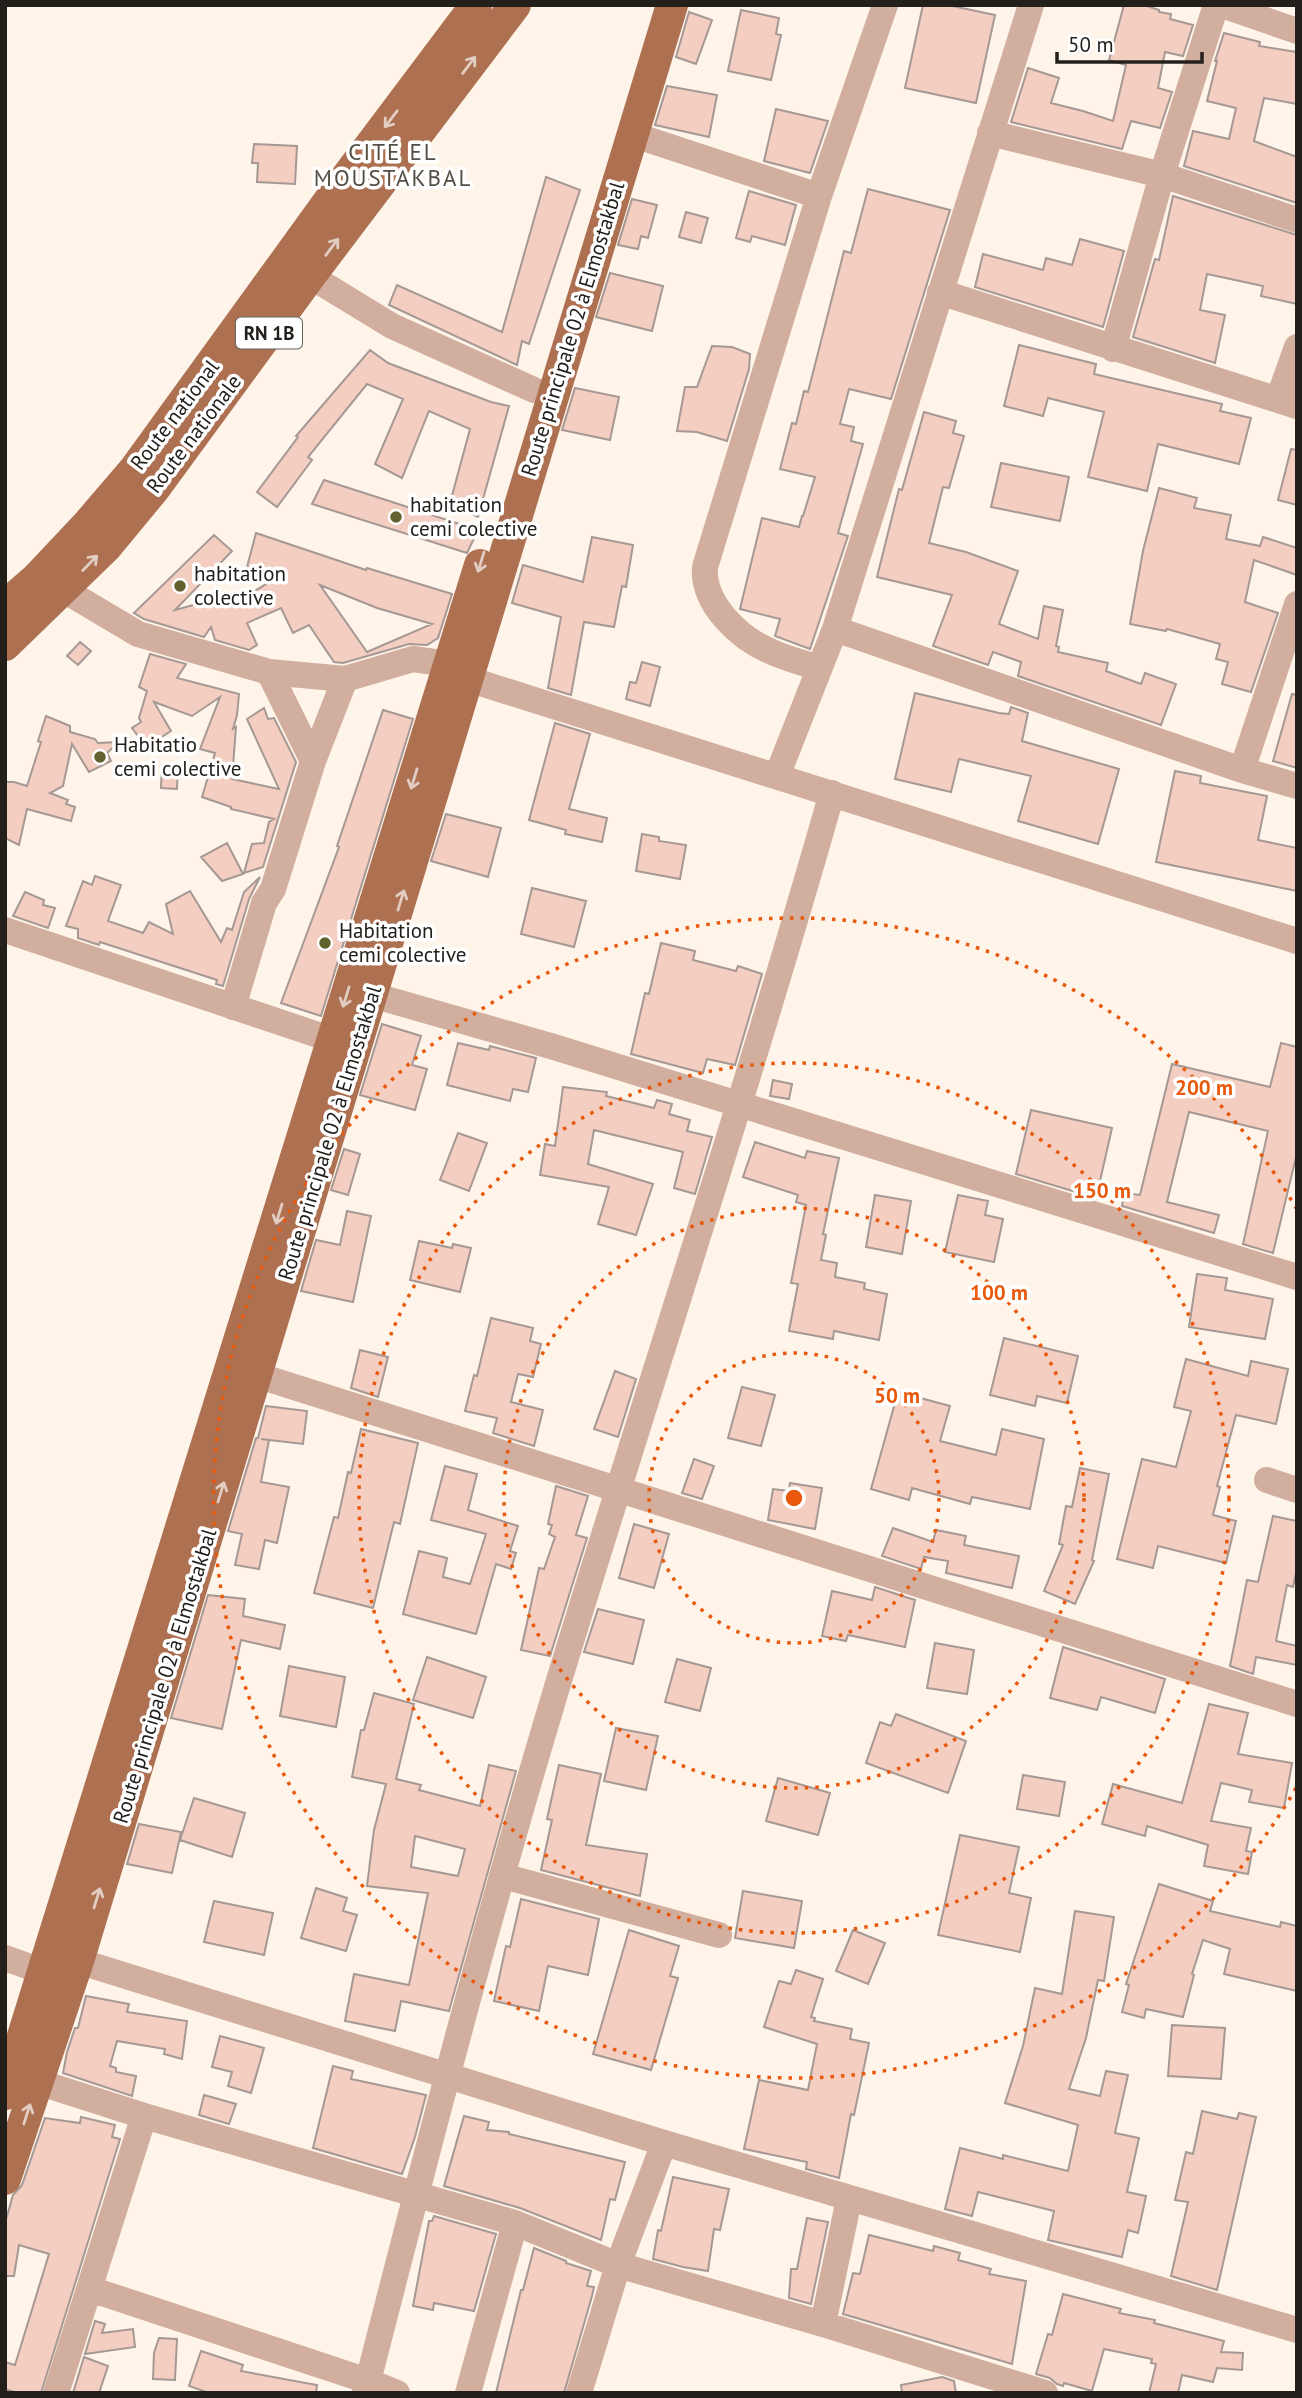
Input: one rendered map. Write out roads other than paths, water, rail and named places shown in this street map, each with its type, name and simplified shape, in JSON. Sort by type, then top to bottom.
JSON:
[{"type":"main road","name":"Route national","points":[[5,606],[37,578],[135,469],[337,190],[476,5]]},
{"type":"main road","name":"Route nationale","points":[[5,645],[106,547],[154,489],[310,276],[515,5]]},
{"type":"main road","name":"Route principale 02 à Elmostakbal","points":[[5,2179],[78,1961],[372,995],[534,390],[653,5]]},
{"type":"main road","name":"Route principale 02 à Elmostakbal","points":[[5,2094],[333,1040],[459,671],[672,5]]},
{"type":"street","points":[[819,668],[771,652],[745,636],[709,597],[704,579],[705,567],[819,196],[885,5]]},
{"type":"street","points":[[777,776],[835,629],[1031,5]]},
{"type":"street","points":[[1113,349],[1162,175],[1216,5]]},
{"type":"street","points":[[1222,5],[1297,31]]},
{"type":"street","points":[[990,133],[1162,175],[1297,220]]},
{"type":"street","points":[[631,134],[819,196]]},
{"type":"street","points":[[310,276],[392,326],[534,390]]},
{"type":"street","points":[[940,292],[1287,403],[1297,348]]},
{"type":"street","points":[[64,590],[138,634],[269,672],[345,680],[413,659],[459,671],[777,776],[1297,941]]},
{"type":"street","points":[[1242,770],[1297,604]]},
{"type":"street","points":[[835,629],[1242,770],[1297,786]]},
{"type":"street","points":[[269,672],[313,761]]},
{"type":"street","points":[[233,1007],[264,903],[273,889],[313,761],[345,680]]},
{"type":"street","points":[[366,2387],[503,1875],[580,1612],[777,984],[832,793]]},
{"type":"street","points":[[5,930],[333,1040]]},
{"type":"street","points":[[372,995],[554,1047],[1297,1278]]},
{"type":"street","points":[[256,1375],[1297,1704]]},
{"type":"street","points":[[1267,1480],[1297,1490]]},
{"type":"street","points":[[503,1875],[719,1935]]},
{"type":"street","points":[[5,1958],[44,1972]]},
{"type":"street","points":[[78,1961],[664,2143],[1297,2330]]},
{"type":"street","points":[[37,2082],[144,2116],[515,2224],[618,2265],[823,2324],[1045,2393]]},
{"type":"street","points":[[56,2393],[144,2116]]},
{"type":"street","points":[[579,2393],[618,2265],[664,2143]]},
{"type":"street","points":[[823,2324],[849,2199]]},
{"type":"street","points":[[468,2393],[515,2224]]},
{"type":"street","points":[[90,2289],[366,2387],[397,2393]]},
{"type":"place","name":"habitation cemi colective","points":[[396,517]]},
{"type":"place","name":"habitation colective","points":[[180,586]]},
{"type":"place","name":"Habitatio cemi colective","points":[[100,757]]},
{"type":"place","name":"Habitation cemi colective","points":[[325,943]]},
{"type":"district","name":"CITÉ EL MOUSTAKBAL","points":[[393,165]]}]
